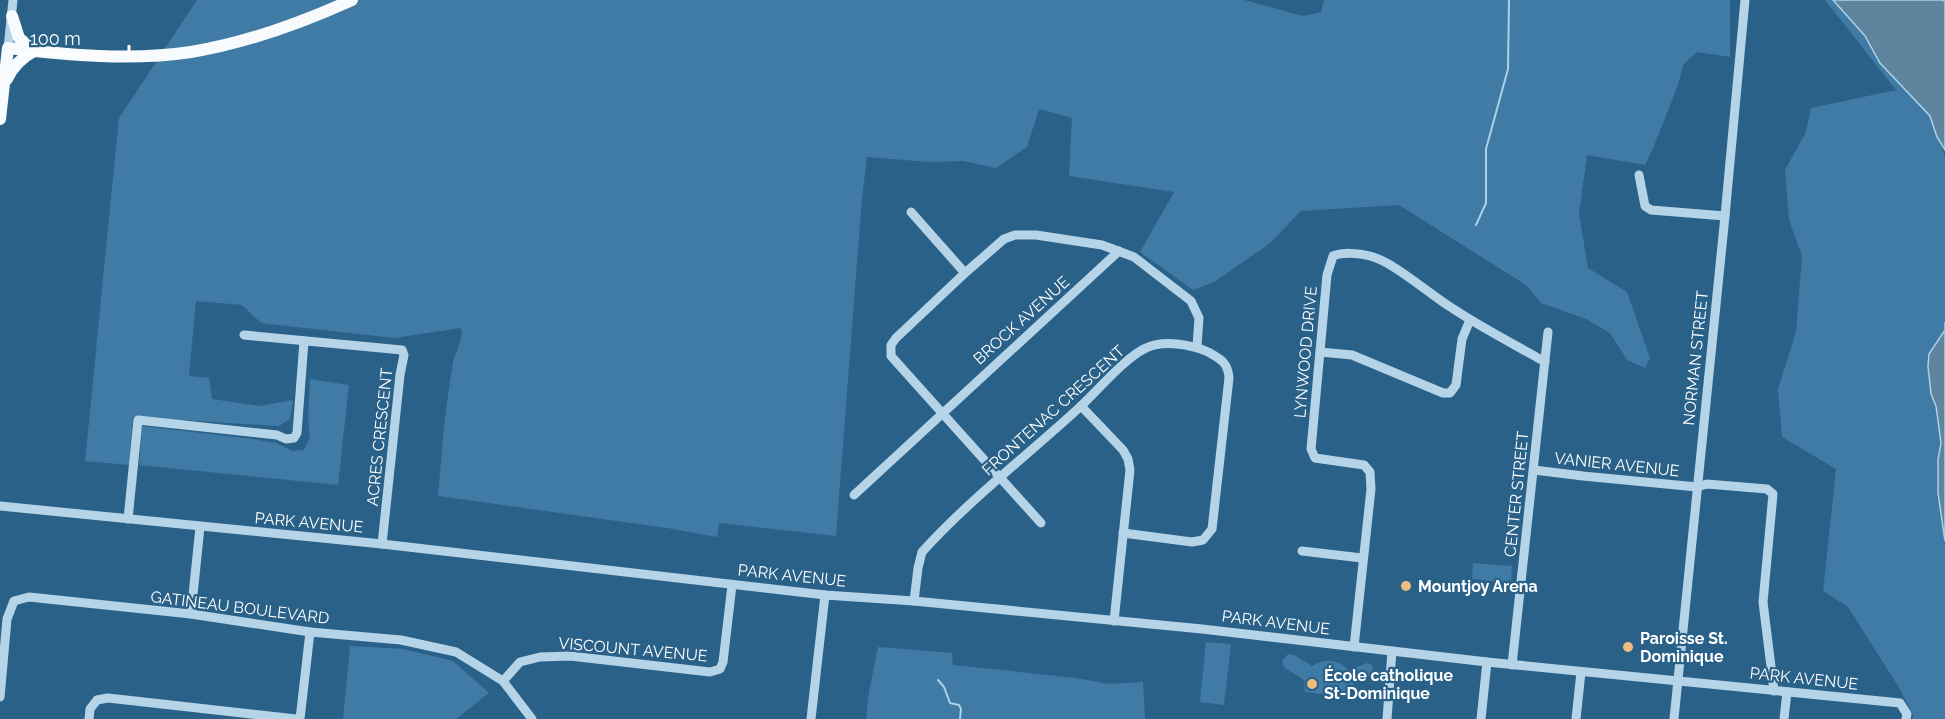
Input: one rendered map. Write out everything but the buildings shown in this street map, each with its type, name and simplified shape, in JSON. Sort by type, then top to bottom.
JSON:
[{"type":"main road","points":[[0,119],[8,48],[116,56],[191,52],[252,37],[316,16],[352,0]]},
{"type":"main road","points":[[12,16],[19,38],[34,51]]},
{"type":"main road","points":[[3,85],[15,64],[34,51]]},
{"type":"street","points":[[8,48],[13,0]]},
{"type":"street","name":"NORMAN STREET","points":[[1674,719],[1745,0]]},
{"type":"street","points":[[1640,175],[1645,206],[1651,210],[1725,216]]},
{"type":"street","points":[[911,212],[965,273]]},
{"type":"street","points":[[1041,523],[891,356],[891,345],[965,273],[1004,239],[1015,235],[1036,235],[1083,241],[1134,257],[1191,301],[1199,318],[1197,346]]},
{"type":"street","name":"BROCK AVENUE","points":[[854,495],[1119,251]]},
{"type":"street","name":"LYNWOOD DRIVE","points":[[1354,647],[1371,489],[1370,472],[1364,465],[1315,458],[1311,449],[1327,275],[1333,256],[1339,254],[1369,256],[1391,266],[1470,320],[1545,362]]},
{"type":"street","points":[[1320,352],[1353,355],[1443,393],[1450,393],[1456,385],[1462,339],[1470,320]]},
{"type":"street","name":"CENTER STREET","points":[[1512,665],[1548,332]]},
{"type":"street","name":"ACRES CRESCENT","points":[[244,335],[402,350],[405,355],[400,375],[382,544]]},
{"type":"street","points":[[128,519],[138,420],[294,438],[297,433],[304,341]]},
{"type":"street","name":"FRONTENAC CRESCENT","points":[[914,601],[922,552],[1000,477],[1081,406],[1134,355],[1160,344],[1197,346],[1220,358],[1228,367],[1229,378],[1212,529],[1203,540],[1192,542],[1123,533]]},
{"type":"street","points":[[1081,406],[1128,459],[1130,470],[1114,621]]},
{"type":"street","name":"VANIER AVENUE","points":[[1534,470],[1697,487],[1707,484],[1767,489],[1773,494],[1763,602],[1774,691]]},
{"type":"street","name":"PARK AVENUE","points":[[0,506],[382,544],[825,595],[914,601],[1212,630],[1512,665],[1900,703],[1907,714],[1906,719]]},
{"type":"street","points":[[191,614],[200,527]]},
{"type":"street","points":[[1302,551],[1362,558]]},
{"type":"street","name":"VISCOUNT AVENUE","points":[[503,681],[520,662],[540,657],[570,656],[710,672],[720,669],[723,662],[732,585]]},
{"type":"street","points":[[811,719],[825,595]]},
{"type":"street","name":"GATINEAU BOULEVARD","points":[[0,698],[8,619],[14,601],[29,597],[191,614],[310,632],[401,640],[456,652],[503,681],[532,719]]},
{"type":"street","points":[[89,719],[90,709],[97,700],[108,698],[298,719],[310,632]]},
{"type":"street","points":[[1386,719],[1392,651]]},
{"type":"street","points":[[1481,719],[1487,662]]},
{"type":"street","points":[[1576,719],[1581,672]]},
{"type":"street","points":[[1784,719],[1787,692]]},
{"type":"shaded area","points":[[197,0],[1244,0],[1303,16],[1321,12],[1324,0],[1730,0],[1730,57],[1697,52],[1683,65],[1678,85],[1645,165],[1587,155],[1579,214],[1588,268],[1627,292],[1650,358],[1645,368],[1627,360],[1610,333],[1586,319],[1541,303],[1526,285],[1399,205],[1301,211],[1269,244],[1214,282],[1193,290],[1140,252],[1174,192],[1069,176],[1072,118],[1039,109],[1027,147],[996,168],[963,161],[929,162],[867,157],[836,536],[719,523],[717,537],[438,496],[448,396],[461,328],[394,338],[261,323],[242,305],[196,301],[189,376],[209,378],[212,399],[259,406],[293,400],[290,419],[278,426],[133,417],[129,465],[85,461],[119,118]]},
{"type":"shaded area","points":[[1825,0],[1833,0],[1865,35],[1880,63],[1930,116],[1945,156],[1945,329],[1929,354],[1931,394],[1936,406],[1941,443],[1938,460],[1945,538],[1945,719],[1912,719],[1913,715],[1900,689],[1848,607],[1823,591],[1836,469],[1782,437],[1778,389],[1796,332],[1802,256],[1789,220],[1785,170],[1806,132],[1811,108],[1896,90]]},
{"type":"shaded area","points":[[1833,0],[1943,0],[1945,2],[1945,150],[1937,137],[1930,116],[1880,63],[1865,36]]},
{"type":"shaded area","points":[[1945,330],[1945,541],[1938,493],[1938,460],[1941,443],[1928,366],[1929,354]]},
{"type":"shaded area","points":[[310,379],[349,385],[338,485],[139,465],[142,426],[252,439],[276,443],[292,451],[304,450],[310,437],[308,419]]},
{"type":"shaded area","points":[[1473,563],[1512,566],[1511,583],[1472,579]]},
{"type":"shaded area","points":[[1206,642],[1231,644],[1224,705],[1200,702]]},
{"type":"shaded area","points":[[350,646],[403,649],[453,661],[489,693],[456,719],[343,719]]},
{"type":"shaded area","points":[[878,647],[952,653],[953,665],[1076,678],[1109,684],[1143,682],[1145,719],[866,719]]},
{"type":"shaded area","points":[[1288,654],[1312,666],[1331,661],[1349,670],[1367,663],[1372,665],[1373,673],[1354,682],[1351,691],[1331,695],[1305,692],[1304,680],[1284,667],[1282,661]]},
{"type":"waterway","points":[[1476,225],[1486,203],[1486,149],[1508,69],[1509,0]]},
{"type":"waterway","points":[[938,680],[944,687],[950,703],[959,705],[960,719]]},
{"type":"place","name":"Mountjoy Arena","points":[[1406,586]]},
{"type":"place","name":"Paroisse St. Dominique","points":[[1628,647]]},
{"type":"place","name":"École catholique St-Dominique","points":[[1312,684]]}]
